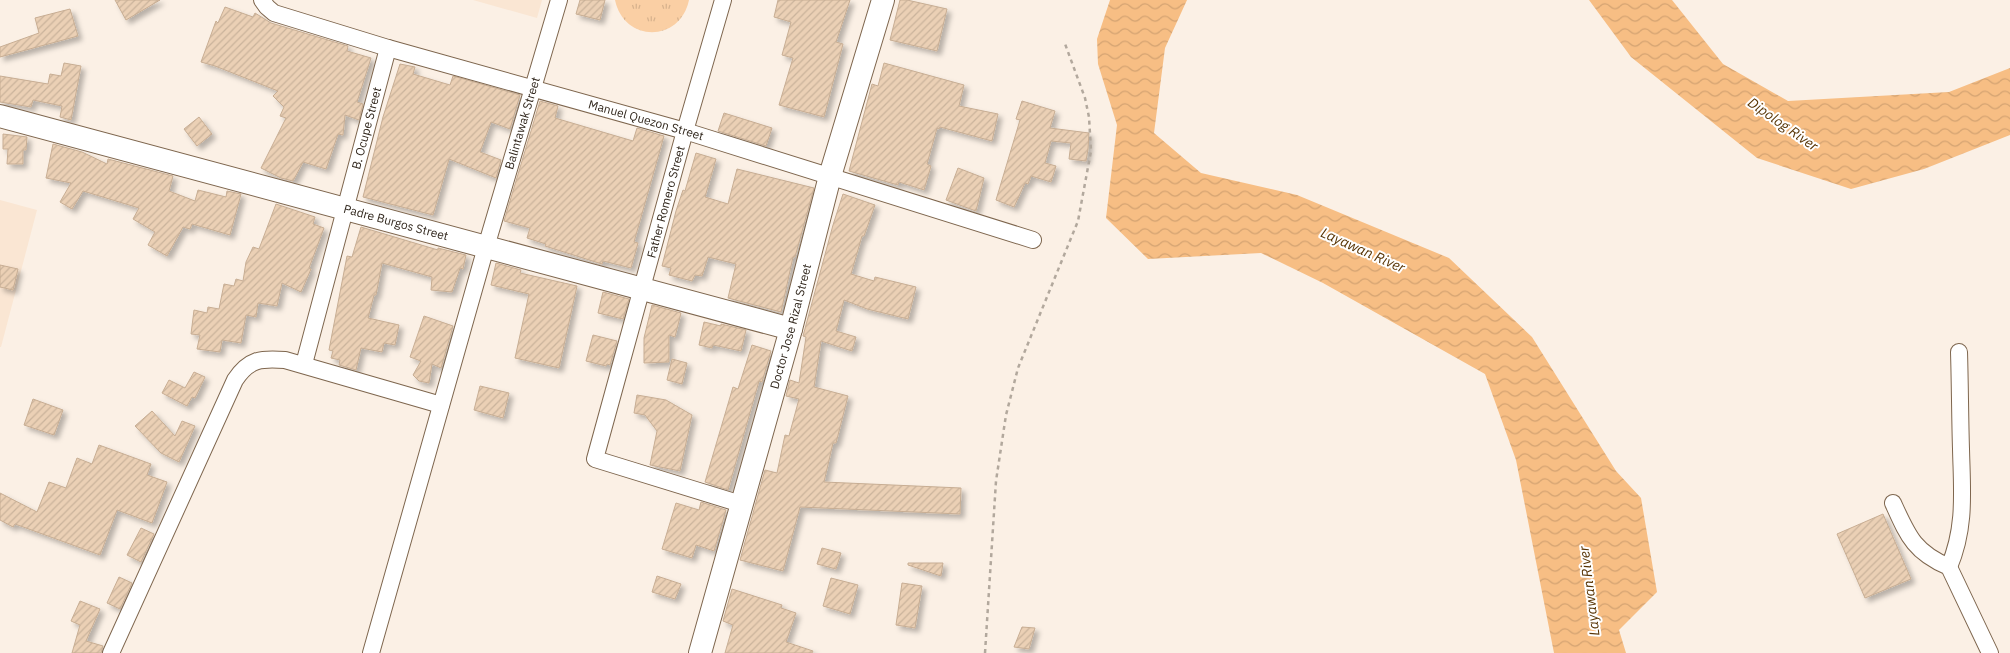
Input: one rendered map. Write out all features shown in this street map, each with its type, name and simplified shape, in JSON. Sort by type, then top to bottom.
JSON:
[{"type":"street","name":"Manuel Quezon Street","points":[[262,0],[274,12],[388,48],[685,131],[1033,240]]},
{"type":"street","name":"Balintawak Street","points":[[371,653],[486,247],[534,90],[559,0]]},
{"type":"street","name":"Father Romero Street","points":[[723,0],[595,459],[741,504]]},
{"type":"street","name":"Doctor Jose Rizal Street","points":[[700,653],[791,329],[830,176],[883,0]]},
{"type":"street","name":"B. Ocupe Street","points":[[304,364],[388,48]]},
{"type":"street","name":"Padre Burgos Street","points":[[0,116],[791,329]]},
{"type":"street","points":[[1949,567],[1958,546],[1962,521],[1959,352]]},
{"type":"street","points":[[111,653],[235,380],[242,369],[252,362],[267,359],[286,360],[441,405]]},
{"type":"street","points":[[1893,503],[1904,528],[1917,548],[1933,560],[1949,567],[1990,653]]},
{"type":"path","points":[[985,653],[996,481],[1006,415],[1018,368],[1078,220],[1091,151],[1089,117],[1085,98],[1064,41]]},
{"type":"shaded area","points":[[473,0],[542,0],[537,18]]},
{"type":"shaded area","points":[[0,200],[37,210],[1,347],[0,347]]},
{"type":"green space","points":[[615,0],[689,0],[684,14],[675,24],[664,30],[652,32],[640,30],[629,24],[620,14]]},
{"type":"water","name":"Layawan River","points":[[1110,0],[1187,0],[1165,48],[1154,133],[1201,173],[1297,195],[1449,258],[1532,337],[1616,471],[1641,498],[1657,592],[1619,630],[1626,653],[1554,653],[1516,460],[1485,374],[1323,283],[1261,253],[1148,259],[1106,218],[1117,125],[1098,64],[1097,39]]},
{"type":"water","name":"Dipolog River","points":[[1589,0],[1672,0],[1723,64],[1788,101],[1949,92],[2010,68],[2010,135],[1924,169],[1851,189],[1757,158],[1631,57]]},
{"type":"building","points":[[115,0],[160,0],[126,20]]},
{"type":"building","points":[[580,0],[605,0],[600,20],[576,14]]},
{"type":"building","points":[[778,0],[850,0],[836,42],[843,44],[824,117],[779,105],[793,58],[782,55],[791,22],[774,17]]},
{"type":"building","points":[[900,0],[947,9],[937,51],[890,40]]},
{"type":"building","points":[[225,7],[253,17],[255,13],[271,23],[348,46],[347,51],[371,58],[357,102],[363,104],[359,120],[345,115],[343,135],[338,134],[326,169],[303,162],[293,181],[281,178],[261,168],[286,118],[280,116],[284,107],[273,96],[278,91],[201,62],[216,21],[218,23]]},
{"type":"building","points":[[70,9],[78,36],[0,57],[0,47],[39,33],[35,18]]},
{"type":"building","points":[[64,63],[81,66],[71,120],[60,117],[62,106],[33,100],[31,107],[0,102],[0,76],[48,84],[50,74],[61,76]]},
{"type":"building","points":[[884,63],[964,85],[959,106],[998,114],[992,141],[940,127],[939,129],[937,128],[927,164],[931,166],[924,190],[899,182],[898,185],[849,171],[872,84],[878,86]]},
{"type":"building","points":[[400,64],[415,67],[413,74],[450,85],[453,76],[520,95],[510,129],[491,122],[480,152],[501,160],[496,178],[449,159],[433,215],[363,197],[383,117]]},
{"type":"building","points":[[540,101],[558,106],[555,118],[633,141],[637,128],[664,136],[634,242],[638,243],[631,268],[603,261],[602,264],[545,246],[546,244],[527,238],[530,228],[504,221]]},
{"type":"building","points":[[1022,101],[1055,111],[1050,128],[1089,133],[1088,149],[1086,161],[1069,159],[1071,143],[1051,141],[1045,163],[1056,166],[1051,182],[1031,176],[1028,184],[1025,183],[1014,207],[996,200],[1020,120],[1016,119]]},
{"type":"building","points":[[724,113],[772,128],[766,146],[718,131]]},
{"type":"building","points":[[199,117],[212,134],[197,146],[184,129]]},
{"type":"building","points":[[3,134],[27,137],[26,150],[23,150],[23,164],[7,164],[8,149],[3,149]]},
{"type":"building","points":[[53,144],[82,152],[107,164],[108,159],[173,176],[169,191],[195,201],[198,190],[226,197],[227,191],[241,194],[230,235],[192,224],[190,229],[183,227],[167,256],[148,245],[155,232],[133,219],[139,208],[83,191],[72,209],[60,202],[71,183],[46,178]]},
{"type":"building","points":[[696,153],[716,159],[705,197],[728,204],[737,169],[814,188],[795,257],[793,257],[781,312],[728,298],[736,264],[708,257],[702,276],[695,275],[692,281],[669,275],[671,268],[662,266],[676,211],[683,190],[685,191]]},
{"type":"building","points":[[958,168],[984,178],[976,211],[946,200]]},
{"type":"building","points":[[843,194],[875,205],[864,236],[862,236],[851,274],[874,281],[875,277],[916,287],[908,319],[867,309],[844,300],[836,331],[856,337],[852,351],[821,341],[814,387],[848,396],[836,443],[833,443],[824,482],[961,488],[960,514],[800,507],[783,571],[740,560],[765,470],[777,473],[785,435],[789,436],[799,399],[786,396],[790,380],[799,383],[806,337],[803,336]]},
{"type":"building","points":[[276,204],[315,217],[313,224],[324,228],[309,268],[311,269],[301,292],[282,283],[277,306],[258,303],[256,317],[246,315],[241,343],[222,340],[220,352],[197,349],[200,335],[191,334],[194,310],[207,313],[208,307],[219,309],[224,284],[234,286],[236,279],[243,281],[246,262],[253,247],[259,249]]},
{"type":"building","points":[[361,227],[438,250],[438,248],[466,255],[463,269],[460,268],[452,292],[431,290],[432,277],[382,263],[376,295],[374,295],[368,318],[399,325],[395,345],[384,343],[382,352],[361,348],[356,370],[339,365],[340,360],[331,358],[333,351],[329,350],[347,256],[352,257]]},
{"type":"building","points":[[496,263],[521,270],[520,273],[577,286],[559,368],[515,358],[529,294],[491,285]]},
{"type":"building","points":[[0,265],[18,269],[13,290],[0,287]]},
{"type":"building","points":[[603,292],[629,299],[623,319],[598,313]]},
{"type":"building","points":[[652,305],[681,313],[675,337],[669,335],[669,362],[644,363],[644,338]]},
{"type":"building","points":[[424,316],[453,326],[441,368],[432,364],[429,383],[419,381],[413,375],[421,361],[410,357]]},
{"type":"building","points":[[704,322],[746,330],[741,351],[713,345],[712,348],[699,345]]},
{"type":"building","points":[[593,335],[617,341],[610,365],[607,364],[606,366],[586,361]]},
{"type":"building","points":[[752,345],[771,351],[762,382],[759,381],[728,490],[705,482],[733,387],[738,389]]},
{"type":"building","points":[[672,359],[687,363],[682,384],[667,380]]},
{"type":"building","points":[[194,372],[205,377],[195,398],[192,397],[187,406],[162,393],[169,380],[185,388]]},
{"type":"building","points":[[480,386],[509,393],[503,418],[474,410]]},
{"type":"building","points":[[637,395],[666,400],[692,415],[680,471],[650,465],[657,431],[645,415],[634,413]]},
{"type":"building","points":[[33,399],[63,410],[54,435],[24,425]]},
{"type":"building","points":[[152,411],[175,436],[182,421],[195,426],[179,462],[161,453],[135,426]]},
{"type":"building","points":[[99,445],[151,464],[147,475],[167,482],[152,523],[117,510],[100,555],[15,524],[13,527],[0,520],[0,493],[37,512],[49,482],[66,488],[77,458],[92,464]]},
{"type":"building","points":[[701,502],[726,510],[714,551],[696,545],[692,558],[662,549],[676,503],[699,510]]},
{"type":"building","points":[[1883,514],[1911,579],[1865,598],[1837,534]]},
{"type":"building","points":[[141,528],[154,534],[141,562],[127,555]]},
{"type":"building","points":[[822,548],[841,553],[836,569],[817,564]]},
{"type":"building","points":[[908,563],[943,563],[941,576],[908,565]]},
{"type":"building","points":[[657,576],[681,584],[675,599],[652,592]]},
{"type":"building","points":[[119,577],[132,583],[120,609],[107,603]]},
{"type":"building","points":[[831,578],[858,585],[850,614],[823,606]]},
{"type":"building","points":[[902,583],[922,586],[915,628],[896,625]]},
{"type":"building","points":[[732,589],[782,605],[781,608],[796,613],[786,642],[813,651],[812,653],[725,653],[733,625],[723,621]]},
{"type":"building","points":[[80,601],[100,609],[86,641],[103,646],[101,653],[72,653],[80,625],[71,621]]},
{"type":"building","points":[[1022,627],[1035,628],[1029,649],[1014,647]]}]
